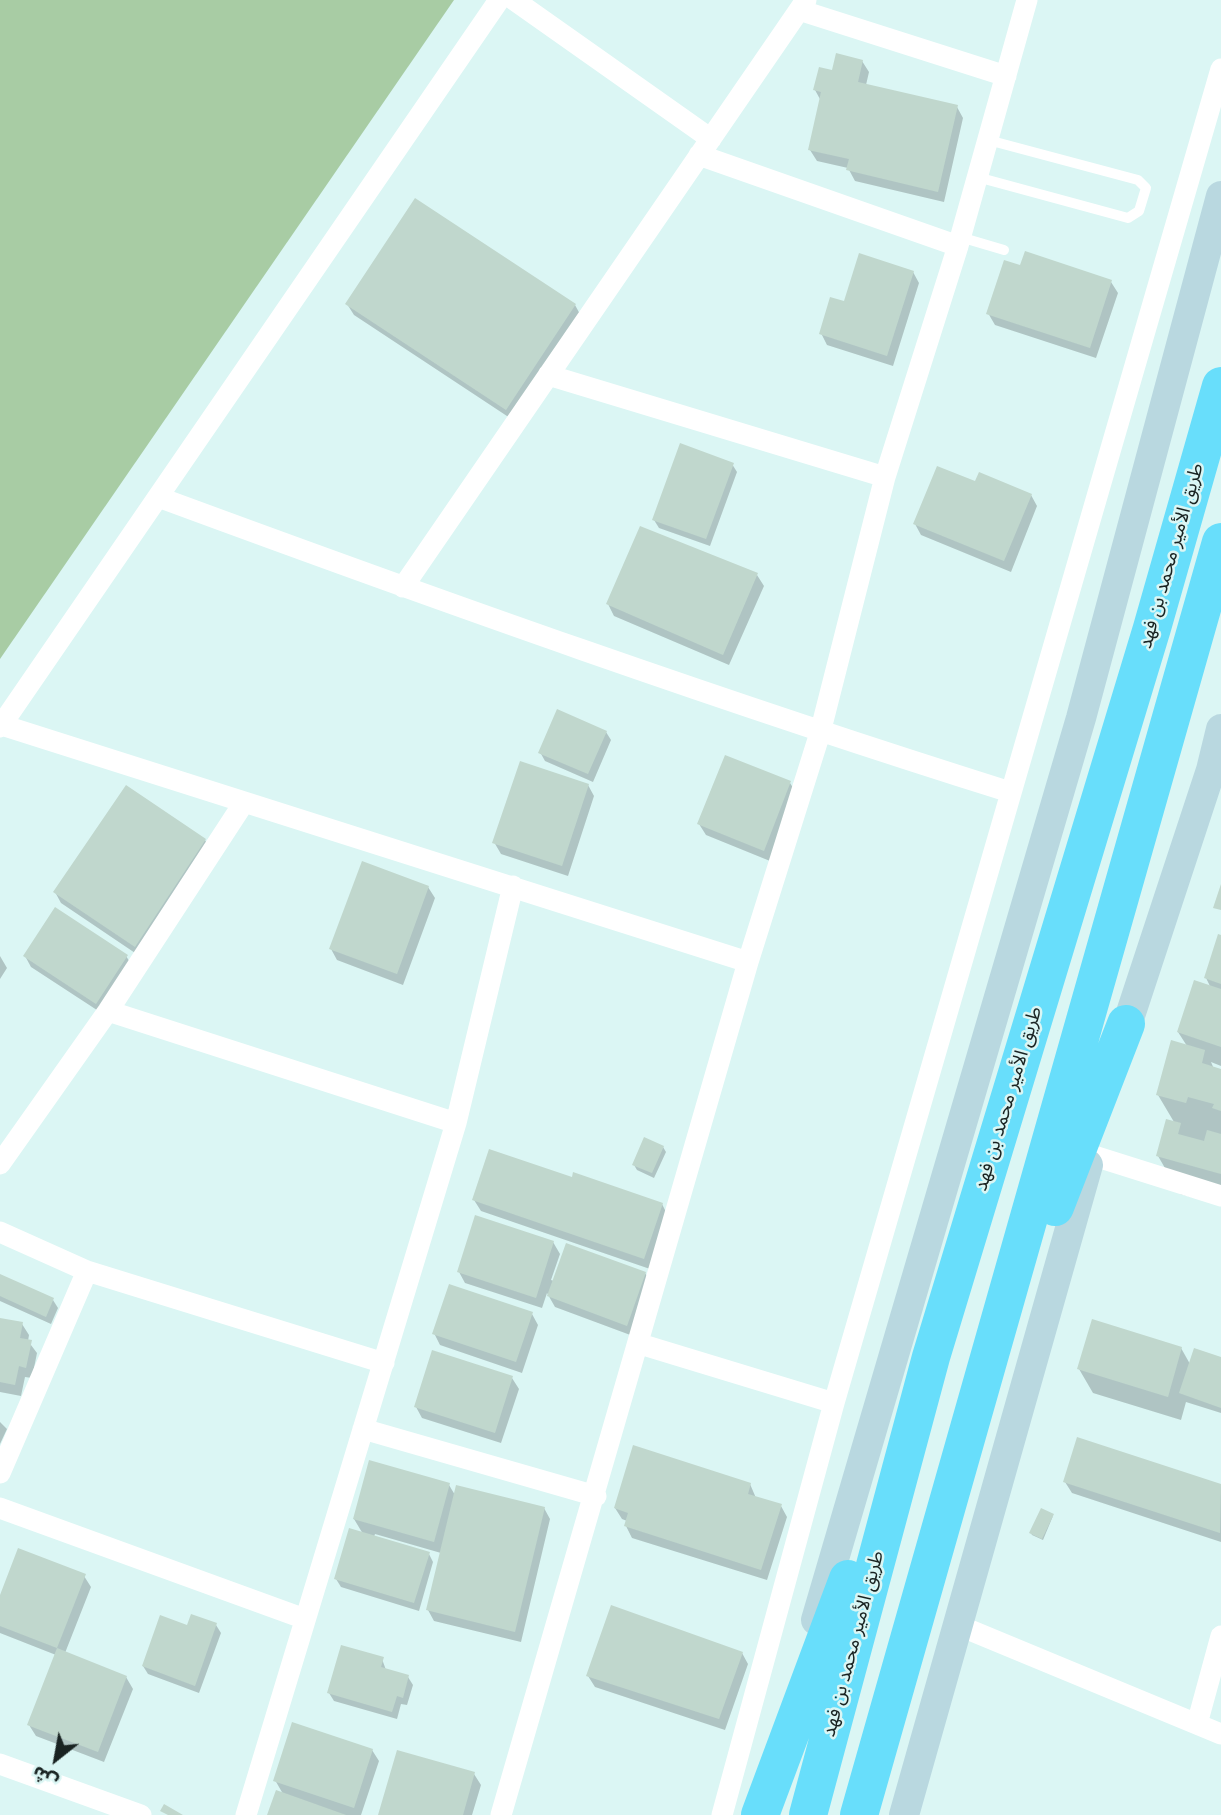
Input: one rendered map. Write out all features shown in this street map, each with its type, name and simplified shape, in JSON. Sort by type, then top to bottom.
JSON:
[{"type":"highway","name":"طريق الأمير محمد بن فهد","points":[[808,1815],[931,1357],[1152,628],[1221,386]]},
{"type":"highway","points":[[859,1815],[1221,542]]},
{"type":"highway","points":[[924,1586],[1062,1188],[1126,1024]]},
{"type":"highway","points":[[760,1815],[931,1357]]},
{"type":"main road","points":[[760,1815],[882,1387],[1081,718],[1221,196]]},
{"type":"main road","points":[[904,1815],[960,1626],[1126,1024],[1211,770],[1221,729]]},
{"type":"street","points":[[499,0],[1,726],[748,962]]},
{"type":"street","points":[[514,0],[705,147],[959,242]]},
{"type":"street","points":[[501,1815],[596,1496],[748,962],[820,733],[885,477],[959,242],[1027,0]]},
{"type":"street","points":[[402,587],[803,5],[1006,76]]},
{"type":"street","points":[[722,1815],[834,1403],[1221,69]]},
{"type":"street","points":[[548,375],[885,477]]},
{"type":"street","points":[[158,497],[402,587],[820,733],[1010,792]]},
{"type":"street","points":[[0,1164],[108,1011],[243,804]]},
{"type":"street","points":[[246,1815],[456,1124],[513,886]]},
{"type":"street","points":[[108,1011],[456,1124]]},
{"type":"street","points":[[1091,1156],[1221,1196]]},
{"type":"street","points":[[0,1232],[88,1271],[384,1363]]},
{"type":"street","points":[[0,1473],[88,1271]]},
{"type":"street","points":[[640,1344],[834,1403]]},
{"type":"street","points":[[363,1430],[596,1496]]},
{"type":"street","points":[[0,1508],[305,1619]]},
{"type":"street","points":[[960,1626],[1221,1734]]},
{"type":"street","points":[[1197,1724],[1221,1636]]},
{"type":"street","points":[[0,1764],[141,1815]]},
{"type":"lane","points":[[978,177],[1128,218],[1139,211],[1146,188],[1138,180],[988,140]]},
{"type":"lane","points":[[959,242],[1004,250]]},
{"type":"green space","points":[[0,0],[454,0],[0,659]]},
{"type":"building","points":[[836,53],[863,60],[858,82],[958,105],[938,192],[846,170],[849,159],[808,150],[821,92],[813,90],[819,67],[832,70]]},
{"type":"building","points":[[415,198],[576,304],[506,410],[345,304]]},
{"type":"building","points":[[1025,251],[1112,280],[1090,348],[986,314],[1004,260],[1020,265]]},
{"type":"building","points":[[859,253],[914,271],[887,356],[819,334],[830,297],[844,301]]},
{"type":"building","points":[[680,443],[734,463],[706,539],[652,520]]},
{"type":"building","points":[[937,466],[975,481],[979,472],[1032,494],[1004,561],[913,524]]},
{"type":"building","points":[[640,526],[758,573],[723,655],[606,604]]},
{"type":"building","points":[[557,709],[607,731],[588,774],[538,753]]},
{"type":"building","points":[[725,755],[791,781],[764,851],[697,824]]},
{"type":"building","points":[[520,761],[589,784],[562,866],[492,843]]},
{"type":"building","points":[[126,785],[206,839],[135,947],[53,892]]},
{"type":"building","points":[[362,861],[429,886],[397,974],[329,949]]},
{"type":"building","points":[[1221,884],[1221,910],[1213,908]]},
{"type":"building","points":[[55,907],[128,955],[96,1004],[23,956]]},
{"type":"building","points":[[1218,934],[1221,935],[1221,984],[1204,978]]},
{"type":"building","points":[[1194,980],[1221,989],[1221,1047],[1177,1032]]},
{"type":"building","points":[[1171,1040],[1205,1050],[1202,1063],[1221,1069],[1221,1111],[1212,1108],[1214,1104],[1188,1097],[1186,1103],[1156,1095]]},
{"type":"building","points":[[1166,1119],[1181,1123],[1178,1134],[1204,1141],[1207,1130],[1221,1134],[1221,1174],[1156,1156]]},
{"type":"building","points":[[644,1137],[664,1146],[652,1173],[632,1165]]},
{"type":"building","points":[[489,1149],[572,1177],[573,1172],[663,1203],[644,1259],[472,1200]]},
{"type":"building","points":[[475,1215],[554,1241],[536,1298],[457,1272]]},
{"type":"building","points":[[566,1243],[646,1272],[627,1326],[547,1296]]},
{"type":"building","points":[[0,1274],[54,1298],[46,1317],[0,1296]]},
{"type":"building","points":[[449,1284],[533,1312],[516,1362],[432,1334]]},
{"type":"building","points":[[0,1318],[23,1322],[20,1338],[32,1340],[26,1368],[19,1366],[15,1385],[0,1382]]},
{"type":"building","points":[[1092,1319],[1182,1347],[1168,1397],[1077,1369]]},
{"type":"building","points":[[1194,1348],[1221,1357],[1221,1408],[1179,1393]]},
{"type":"building","points":[[432,1350],[513,1376],[495,1433],[414,1407]]},
{"type":"building","points":[[1077,1437],[1221,1484],[1220,1533],[1063,1482]]},
{"type":"building","points":[[633,1445],[751,1483],[748,1494],[782,1504],[761,1570],[624,1526],[628,1513],[614,1508]]},
{"type":"building","points":[[369,1460],[450,1483],[434,1542],[353,1519]]},
{"type":"building","points":[[456,1485],[545,1507],[515,1632],[426,1610]]},
{"type":"building","points":[[1041,1508],[1054,1514],[1042,1539],[1029,1533]]},
{"type":"building","points":[[349,1528],[430,1552],[414,1603],[334,1579]]},
{"type":"building","points":[[18,1548],[86,1574],[57,1648],[0,1626],[0,1595]]},
{"type":"building","points":[[611,1605],[743,1652],[719,1719],[586,1676]]},
{"type":"building","points":[[191,1614],[217,1623],[195,1686],[142,1666],[160,1615],[187,1625]]},
{"type":"building","points":[[341,1645],[384,1657],[381,1667],[409,1675],[403,1698],[397,1696],[392,1712],[327,1693]]},
{"type":"building","points":[[57,1648],[127,1676],[98,1752],[27,1725]]},
{"type":"building","points":[[292,1722],[373,1749],[354,1808],[273,1781]]},
{"type":"building","points":[[397,1750],[475,1772],[463,1815],[378,1815]]},
{"type":"building","points":[[276,1790],[346,1815],[267,1815]]},
{"type":"building","points":[[164,1804],[183,1815],[168,1815],[160,1811]]}]
